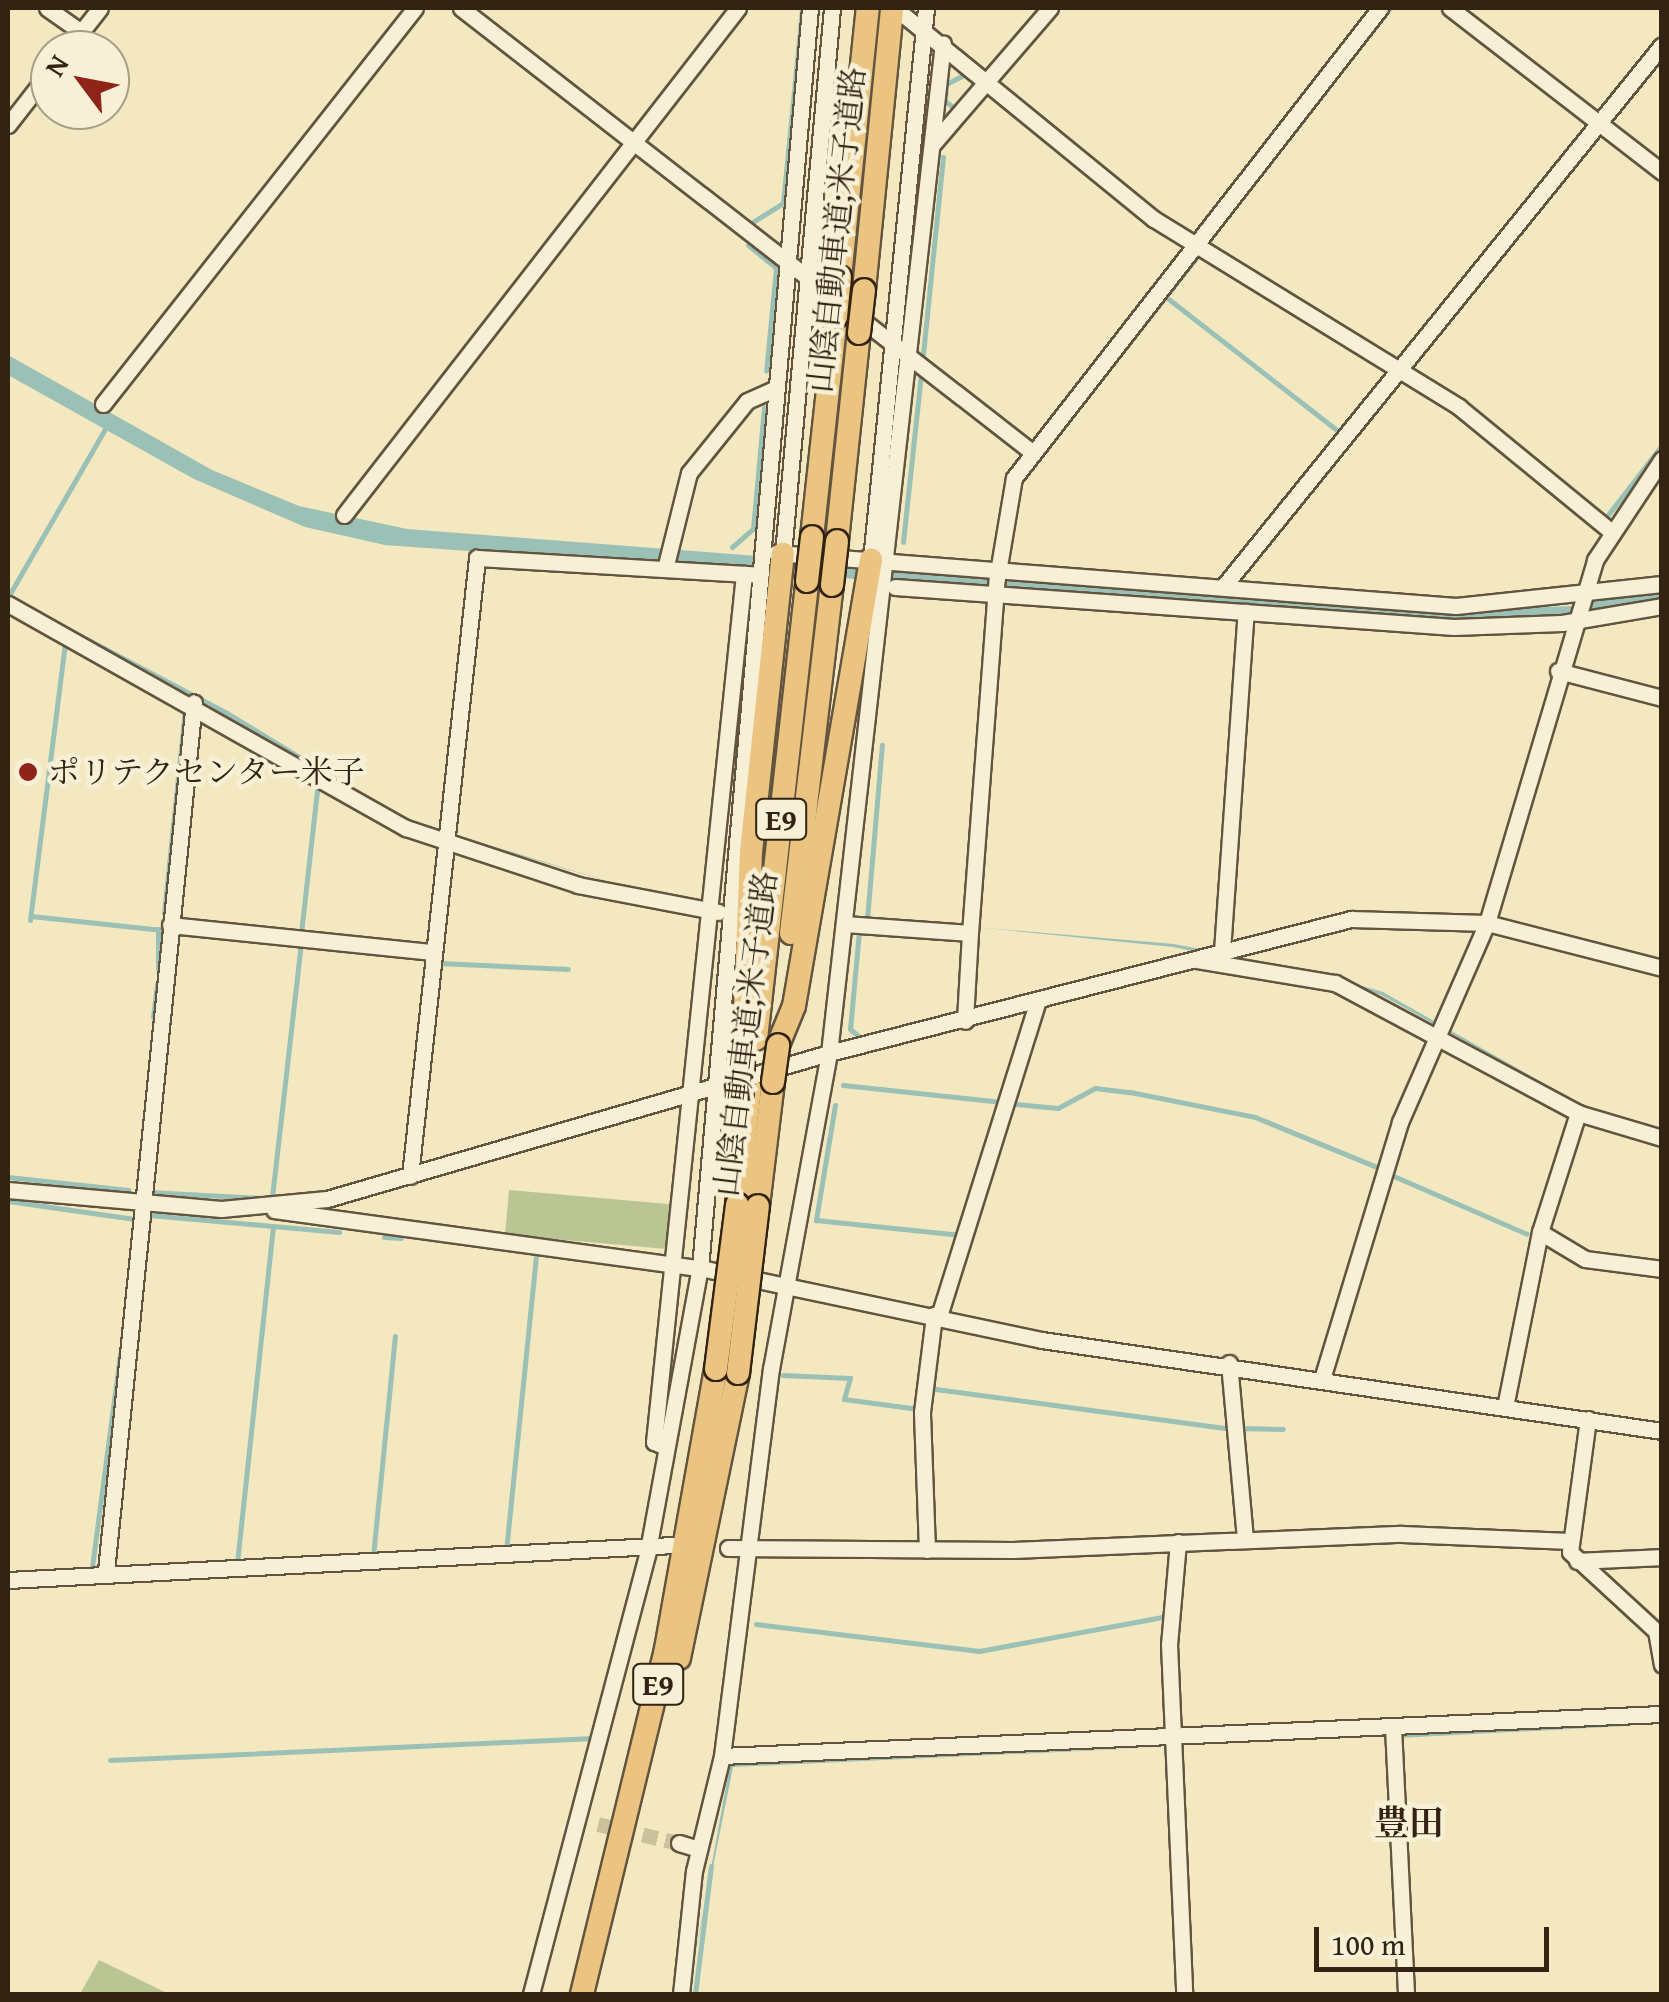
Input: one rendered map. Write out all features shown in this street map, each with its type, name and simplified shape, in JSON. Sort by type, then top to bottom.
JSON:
[{"type":"highway","name":"山陰自動車道;米子道路","points":[[592,1994],[713,1516],[748,1205],[755,1088],[748,1059],[807,581],[868,8]]},
{"type":"highway","name":"山陰自動車道;米子道路","points":[[748,1205],[741,1175],[755,1088],[778,1046],[837,541],[893,8]]},
{"type":"highway","points":[[778,1046],[794,1006],[880,560]]},
{"type":"highway","points":[[748,1059],[762,564]]},
{"type":"highway","name":"山陰自動車道;米子道路","points":[[582,1994],[666,1649],[727,1371]]},
{"type":"street","points":[[47,8],[78,30]]},
{"type":"street","points":[[83,30],[100,8]]},
{"type":"street","points":[[103,404],[415,8]]},
{"type":"street","points":[[462,8],[910,353],[1032,452]]},
{"type":"street","points":[[344,515],[738,8]]},
{"type":"street","points":[[762,564],[774,390],[810,8]]},
{"type":"street","points":[[666,1447],[654,1442],[672,1264],[762,564],[806,275],[832,8]]},
{"type":"street","points":[[893,8],[943,42],[1154,219],[1396,365],[1608,529]]},
{"type":"street","points":[[681,1994],[699,1849],[722,1756],[785,1282],[830,1053],[890,588],[880,560],[893,340],[926,8]]},
{"type":"street","points":[[932,144],[992,84],[1050,8]]},
{"type":"street","points":[[965,1021],[997,583],[1010,486],[1032,452],[1380,8]]},
{"type":"street","points":[[1450,8],[1662,172]]},
{"type":"street","points":[[880,560],[910,353],[943,42]]},
{"type":"street","points":[[1223,587],[1396,365],[1662,45]]},
{"type":"street","points":[[8,125],[30,97]]},
{"type":"street","points":[[665,569],[689,473],[747,401],[774,390]]},
{"type":"street","points":[[1322,1379],[1400,1122],[1487,923],[1577,610],[1608,529],[1662,459]]},
{"type":"street","points":[[410,1176],[477,558],[665,569],[880,560],[997,583],[1246,612],[1454,626],[1577,610],[1662,584]]},
{"type":"street","points":[[890,588],[997,583],[1223,587],[1456,606],[1577,610],[1662,606]]},
{"type":"street","points":[[8,604],[445,837],[578,884],[717,912]]},
{"type":"street","points":[[1220,951],[1246,612]]},
{"type":"street","points":[[1558,671],[1662,698]]},
{"type":"street","points":[[106,1570],[194,702]]},
{"type":"street","points":[[530,1994],[582,1821],[647,1552],[700,1268],[717,1090],[717,912]]},
{"type":"street","points":[[268,1207],[410,1176],[717,1090],[830,1053],[1351,919],[1487,923],[1662,968]]},
{"type":"street","points":[[844,924],[970,933]]},
{"type":"street","points":[[170,925],[434,952]]},
{"type":"street","points":[[1197,958],[1334,983],[1440,1033],[1578,1114],[1662,1138]]},
{"type":"street","points":[[927,1550],[922,1412],[936,1316],[1038,1002]]},
{"type":"street","points":[[1505,1407],[1540,1232],[1578,1114]]},
{"type":"street","points":[[8,1190],[142,1203],[268,1207],[700,1268],[785,1282],[1059,1343],[1229,1363],[1662,1430]]},
{"type":"street","points":[[1540,1232],[1584,1259],[1662,1269]]},
{"type":"street","points":[[1229,1363],[1245,1538]]},
{"type":"street","points":[[1573,1551],[1588,1419]]},
{"type":"street","points":[[728,1548],[1178,1548],[1245,1538],[1662,1557]]},
{"type":"street","points":[[8,1580],[106,1570],[647,1552],[673,1544]]},
{"type":"street","points":[[1178,1548],[1172,1737],[1184,1994]]},
{"type":"street","points":[[1573,1551],[1656,1631],[1662,1664]]},
{"type":"street","points":[[722,1756],[1662,1714]]},
{"type":"street","points":[[1393,1728],[1406,1994]]},
{"type":"street","points":[[582,1821],[598,1824]]},
{"type":"street","points":[[679,1844],[699,1849]]},
{"type":"green space","points":[[509,1190],[676,1205],[672,1249],[505,1235]]},
{"type":"green space","points":[[99,1960],[169,1994],[80,1994]]},
{"type":"water","points":[[8,355],[212,470],[299,506],[407,529],[1460,610],[1572,606],[1661,588],[1661,602],[1493,625],[385,545],[305,527],[194,479],[8,375]]},
{"type":"water","points":[[8,595],[228,711],[407,820],[630,888],[395,818]]},
{"type":"water","points":[[975,927],[1174,944],[1307,970],[1383,992],[1566,1096],[1381,995],[1331,980],[1173,947]]},
{"type":"water","points":[[1167,1747],[733,1767],[694,1962],[730,1764]]},
{"type":"waterway","points":[[751,223],[783,203],[802,8]]},
{"type":"waterway","points":[[1249,189],[1390,8]]},
{"type":"waterway","points":[[957,110],[945,101],[946,84],[970,72]]},
{"type":"waterway","points":[[923,354],[943,157]]},
{"type":"waterway","points":[[748,245],[776,268],[766,371]]},
{"type":"waterway","points":[[1041,455],[1200,253]]},
{"type":"waterway","points":[[1166,297],[1338,431]]},
{"type":"waterway","points":[[903,542],[921,373]]},
{"type":"waterway","points":[[732,547],[753,529],[764,407]]},
{"type":"waterway","points":[[8,597],[106,427]]},
{"type":"waterway","points":[[1607,516],[1662,445]]},
{"type":"waterway","points":[[30,920],[65,641]]},
{"type":"waterway","points":[[164,913],[185,709]]},
{"type":"waterway","points":[[867,919],[882,745]]},
{"type":"waterway","points":[[301,933],[318,782]]},
{"type":"waterway","points":[[31,916],[162,930]]},
{"type":"waterway","points":[[158,929],[158,969]]},
{"type":"waterway","points":[[859,931],[850,1029],[862,1039]]},
{"type":"waterway","points":[[272,1197],[301,944]]},
{"type":"waterway","points":[[439,963],[568,969]]},
{"type":"waterway","points":[[153,1017],[157,984]]},
{"type":"waterway","points":[[843,1085],[1002,1102]]},
{"type":"waterway","points":[[1015,1104],[1058,1108],[1095,1088],[1130,1092],[1255,1117],[1377,1167]]},
{"type":"waterway","points":[[835,1105],[816,1220],[961,1235]]},
{"type":"waterway","points":[[1389,1174],[1527,1234]]},
{"type":"waterway","points":[[8,1177],[128,1190]]},
{"type":"waterway","points":[[148,1192],[262,1198]]},
{"type":"waterway","points":[[8,1201],[135,1219]]},
{"type":"waterway","points":[[149,1215],[339,1232]]},
{"type":"waterway","points":[[237,1563],[273,1227]]},
{"type":"waterway","points":[[384,1237],[401,1238]]},
{"type":"waterway","points":[[506,1551],[536,1258]]},
{"type":"waterway","points":[[373,1556],[395,1336]]},
{"type":"waterway","points":[[92,1567],[120,1354]]},
{"type":"waterway","points":[[783,1375],[850,1378],[844,1399],[918,1409]]},
{"type":"waterway","points":[[928,1388],[1224,1428]]},
{"type":"waterway","points":[[1239,1428],[1283,1429]]},
{"type":"waterway","points":[[756,1624],[979,1651],[1168,1616]]},
{"type":"waterway","points":[[1398,1735],[1626,1723]]},
{"type":"waterway","points":[[110,1760],[594,1738]]},
{"type":"waterway","points":[[695,1994],[711,1866]]},
{"type":"tunnel","points":[[598,1824],[679,1843]]},
{"type":"place","name":"ポリテクセンター米子","points":[[28,772]]},
{"type":"district","name":"豊田","points":[[1409,1823]]}]
